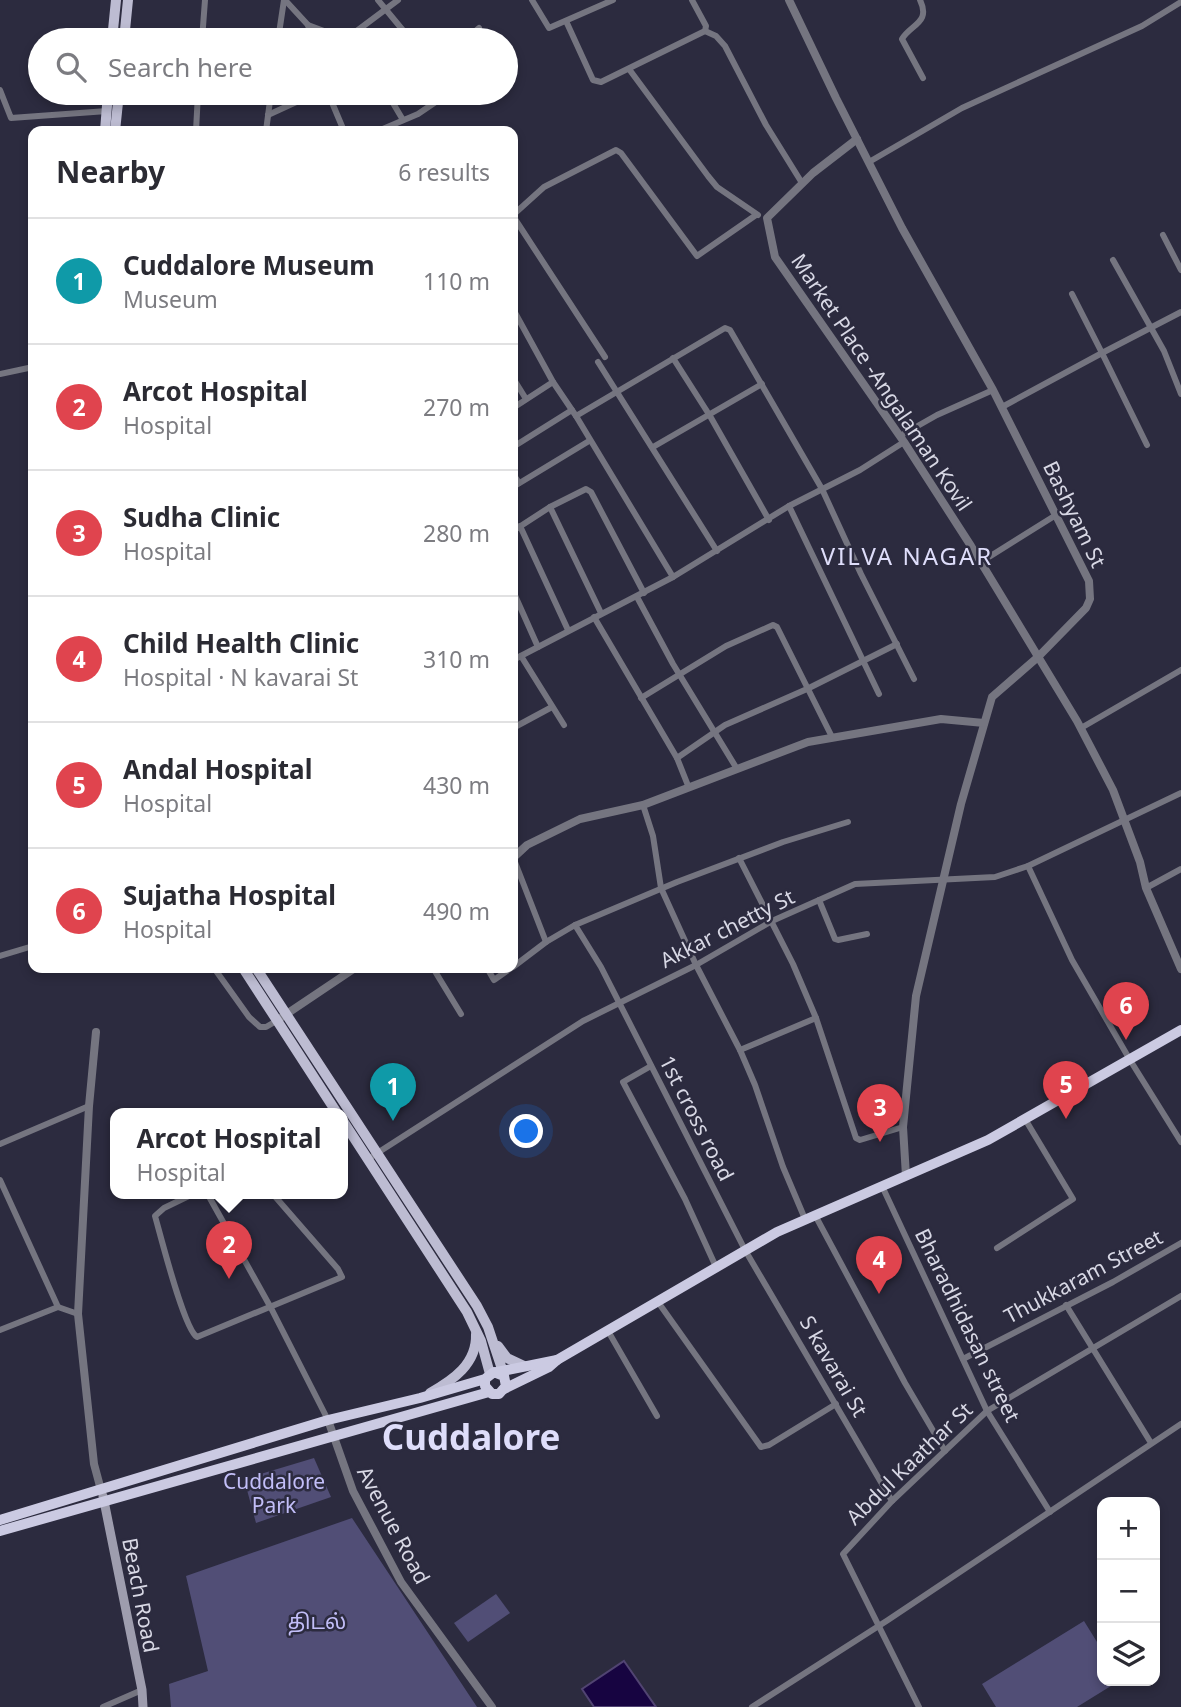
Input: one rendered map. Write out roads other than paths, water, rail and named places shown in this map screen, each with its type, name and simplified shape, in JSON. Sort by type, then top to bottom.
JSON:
[{"type":"highway","points":[[0,1531],[328,1420],[549,1367],[745,1250],[810,1217],[988,1140],[1181,1030]]},
{"type":"highway","points":[[0,1520],[424,1412],[489,1392],[485,1386],[524,1366],[557,1360]]},
{"type":"main road","points":[[113,28],[116,0]]},
{"type":"main road","points":[[126,28],[129,0]]},
{"type":"main road","points":[[106,126],[107,105]]},
{"type":"main road","points":[[116,126],[118,105]]},
{"type":"main road","points":[[247,973],[282,1017],[340,1108]]},
{"type":"main road","points":[[259,973],[334,1108]]},
{"type":"main road","points":[[348,1120],[447,1279],[475,1328],[498,1378]]},
{"type":"main road","points":[[348,1127],[372,1157],[488,1327],[502,1352],[524,1366]]},
{"type":"main road","points":[[488,1327],[498,1378]]},
{"type":"main road","points":[[420,1398],[454,1379],[466,1366],[474,1352],[477,1339],[475,1328]]},
{"type":"main road","name":"Beach Road","points":[[102,1495],[142,1690],[143,1707]]},
{"type":"street","points":[[203,28],[205,0]]},
{"type":"street","points":[[284,0],[308,25],[316,28]]},
{"type":"street","points":[[280,28],[284,0]]},
{"type":"street","points":[[379,0],[402,28]]},
{"type":"street","points":[[365,28],[398,0]]},
{"type":"street","points":[[532,0],[549,28],[613,0]]},
{"type":"street","points":[[692,0],[706,26],[705,32]]},
{"type":"street","name":"Bashyam St","points":[[789,0],[902,228],[993,390],[1089,580],[1090,599],[1086,608],[1038,657],[992,697],[984,723],[961,804],[916,996],[902,1127],[906,1177]]},
{"type":"street","points":[[920,0],[923,7],[920,23],[902,39],[923,78]]},
{"type":"street","points":[[869,162],[962,108],[1142,26],[1181,2]]},
{"type":"street","points":[[566,20],[593,80],[601,82],[705,32],[716,36],[725,46],[766,125],[802,183]]},
{"type":"street","points":[[629,69],[717,187],[756,215],[767,218],[802,183],[857,139]]},
{"type":"street","points":[[0,90],[11,118]]},
{"type":"street","points":[[196,126],[197,105]]},
{"type":"street","points":[[267,126],[269,105]]},
{"type":"street","points":[[268,116],[291,105]]},
{"type":"street","points":[[333,105],[342,126]]},
{"type":"street","points":[[394,105],[403,120]]},
{"type":"street","points":[[389,126],[429,105]]},
{"type":"street","points":[[0,120],[107,111]]},
{"type":"street","points":[[518,210],[544,187],[616,150],[621,153],[697,256],[756,215]]},
{"type":"street","name":"Market Place -Angalaman Kovil","points":[[767,218],[771,249],[775,257],[902,439],[981,562],[1081,728],[1125,818],[1146,888],[1181,969]]},
{"type":"street","points":[[518,223],[717,551]]},
{"type":"street","points":[[1163,235],[1181,270]]},
{"type":"street","points":[[1112,260],[1164,351],[1181,394]]},
{"type":"street","points":[[1072,294],[1147,445]]},
{"type":"street","points":[[1002,407],[1181,312]]},
{"type":"street","points":[[518,324],[673,577]]},
{"type":"street","points":[[518,444],[618,391],[725,328],[730,330],[822,489],[860,574],[914,679]]},
{"type":"street","points":[[673,358],[710,416],[769,520]]},
{"type":"street","points":[[0,374],[28,368]]},
{"type":"street","points":[[518,405],[553,382]]},
{"type":"street","points":[[653,447],[762,384]]},
{"type":"street","points":[[518,386],[526,399]]},
{"type":"street","points":[[518,658],[673,577],[789,506],[860,470],[937,415],[993,390]]},
{"type":"street","points":[[518,484],[589,441]]},
{"type":"street","points":[[569,630],[520,526],[586,489],[591,492],[681,676],[737,769]]},
{"type":"street","points":[[789,506],[879,694]]},
{"type":"street","points":[[550,507],[598,615],[641,698],[677,758],[689,788]]},
{"type":"street","points":[[981,562],[1056,515]]},
{"type":"street","points":[[518,602],[538,647]]},
{"type":"street","points":[[641,698],[681,676],[726,646],[773,625],[777,627],[832,737]]},
{"type":"street","points":[[677,758],[726,724],[807,689],[897,644]]},
{"type":"street","points":[[521,656],[564,724]]},
{"type":"street","points":[[1081,728],[1181,670]]},
{"type":"street","points":[[518,724],[552,707]]},
{"type":"street","points":[[518,853],[527,845],[580,819],[643,805],[808,742],[941,719],[984,723]]},
{"type":"street","name":"Akkar chetty St","points":[[372,1157],[583,1021],[819,900],[855,884],[995,877],[1028,866],[1181,793]]},
{"type":"street","points":[[643,805],[653,836],[661,888],[696,965],[740,1050],[783,1167],[945,1451]]},
{"type":"street","points":[[518,963],[575,925],[661,888],[804,834],[848,822]]},
{"type":"street","points":[[739,858],[816,1018],[856,1138],[860,1140],[902,1127]]},
{"type":"street","points":[[1028,866],[1072,960],[1181,1142]]},
{"type":"street","points":[[1146,888],[1181,869]]},
{"type":"street","points":[[518,870],[546,942]]},
{"type":"street","points":[[819,900],[835,939],[867,934]]},
{"type":"street","name":"1st cross road","points":[[575,925],[601,967],[745,1250]]},
{"type":"street","points":[[0,956],[28,948]]},
{"type":"street","points":[[218,973],[249,1017],[260,1027],[266,1027],[348,973]]},
{"type":"street","points":[[436,973],[461,1014]]},
{"type":"street","points":[[490,973],[494,980],[504,973]]},
{"type":"street","points":[[740,1050],[816,1018]]},
{"type":"street","points":[[96,1032],[89,1106],[78,1314],[94,1464],[102,1495]]},
{"type":"street","points":[[651,1066],[623,1082],[685,1199],[716,1267]]},
{"type":"street","points":[[0,1144],[89,1106]]},
{"type":"street","points":[[997,1248],[1073,1199],[1025,1119]]},
{"type":"street","points":[[0,1180],[58,1307]]},
{"type":"street","name":"Bharadhidasan street","points":[[882,1186],[986,1411],[1050,1512]]},
{"type":"street","points":[[183,1199],[155,1216],[192,1334],[197,1338],[342,1277],[277,1199]]},
{"type":"street","points":[[210,1199],[271,1308],[328,1420]]},
{"type":"street","name":"Thukkaram Street","points":[[963,1359],[1113,1282],[1181,1243]]},
{"type":"street","name":"S kavarai St","points":[[745,1250],[892,1501]]},
{"type":"street","name":"Abdul Kaathar St","points":[[880,1624],[843,1554],[892,1501],[986,1411],[1180,1298]]},
{"type":"street","points":[[658,1302],[761,1447],[769,1445],[836,1404]]},
{"type":"street","points":[[1066,1305],[1151,1443]]},
{"type":"street","points":[[0,1330],[58,1307],[78,1314]]},
{"type":"street","points":[[608,1331],[657,1416]]},
{"type":"street","name":"Avenue Road","points":[[328,1420],[353,1491],[401,1582],[492,1707]]},
{"type":"street","points":[[752,1707],[1181,1424]]},
{"type":"street","points":[[880,1624],[919,1707]]},
{"type":"street","points":[[103,1707],[142,1690]]},
{"type":"place","name":"Sujatha Hospital","points":[[1126,1040]]},
{"type":"place","name":"Andal Hospital","points":[[1066,1119]]},
{"type":"place","name":"Cuddalore Museum","points":[[393,1121]]},
{"type":"place","name":"Sudha Clinic","points":[[880,1142]]},
{"type":"place","name":"Arcot Hospital","points":[[229,1279]]},
{"type":"place","name":"Child Health Clinic","points":[[879,1294]]},
{"type":"district","name":"VILVA NAGAR","points":[[907,555]]},
{"type":"district","name":"Cuddalore","points":[[471,1436]]},
{"type":"park label","name":"Cuddalore Park","points":[[274,1493]]},
{"type":"park label","name":"திடல்","points":[[317,1621]]}]
